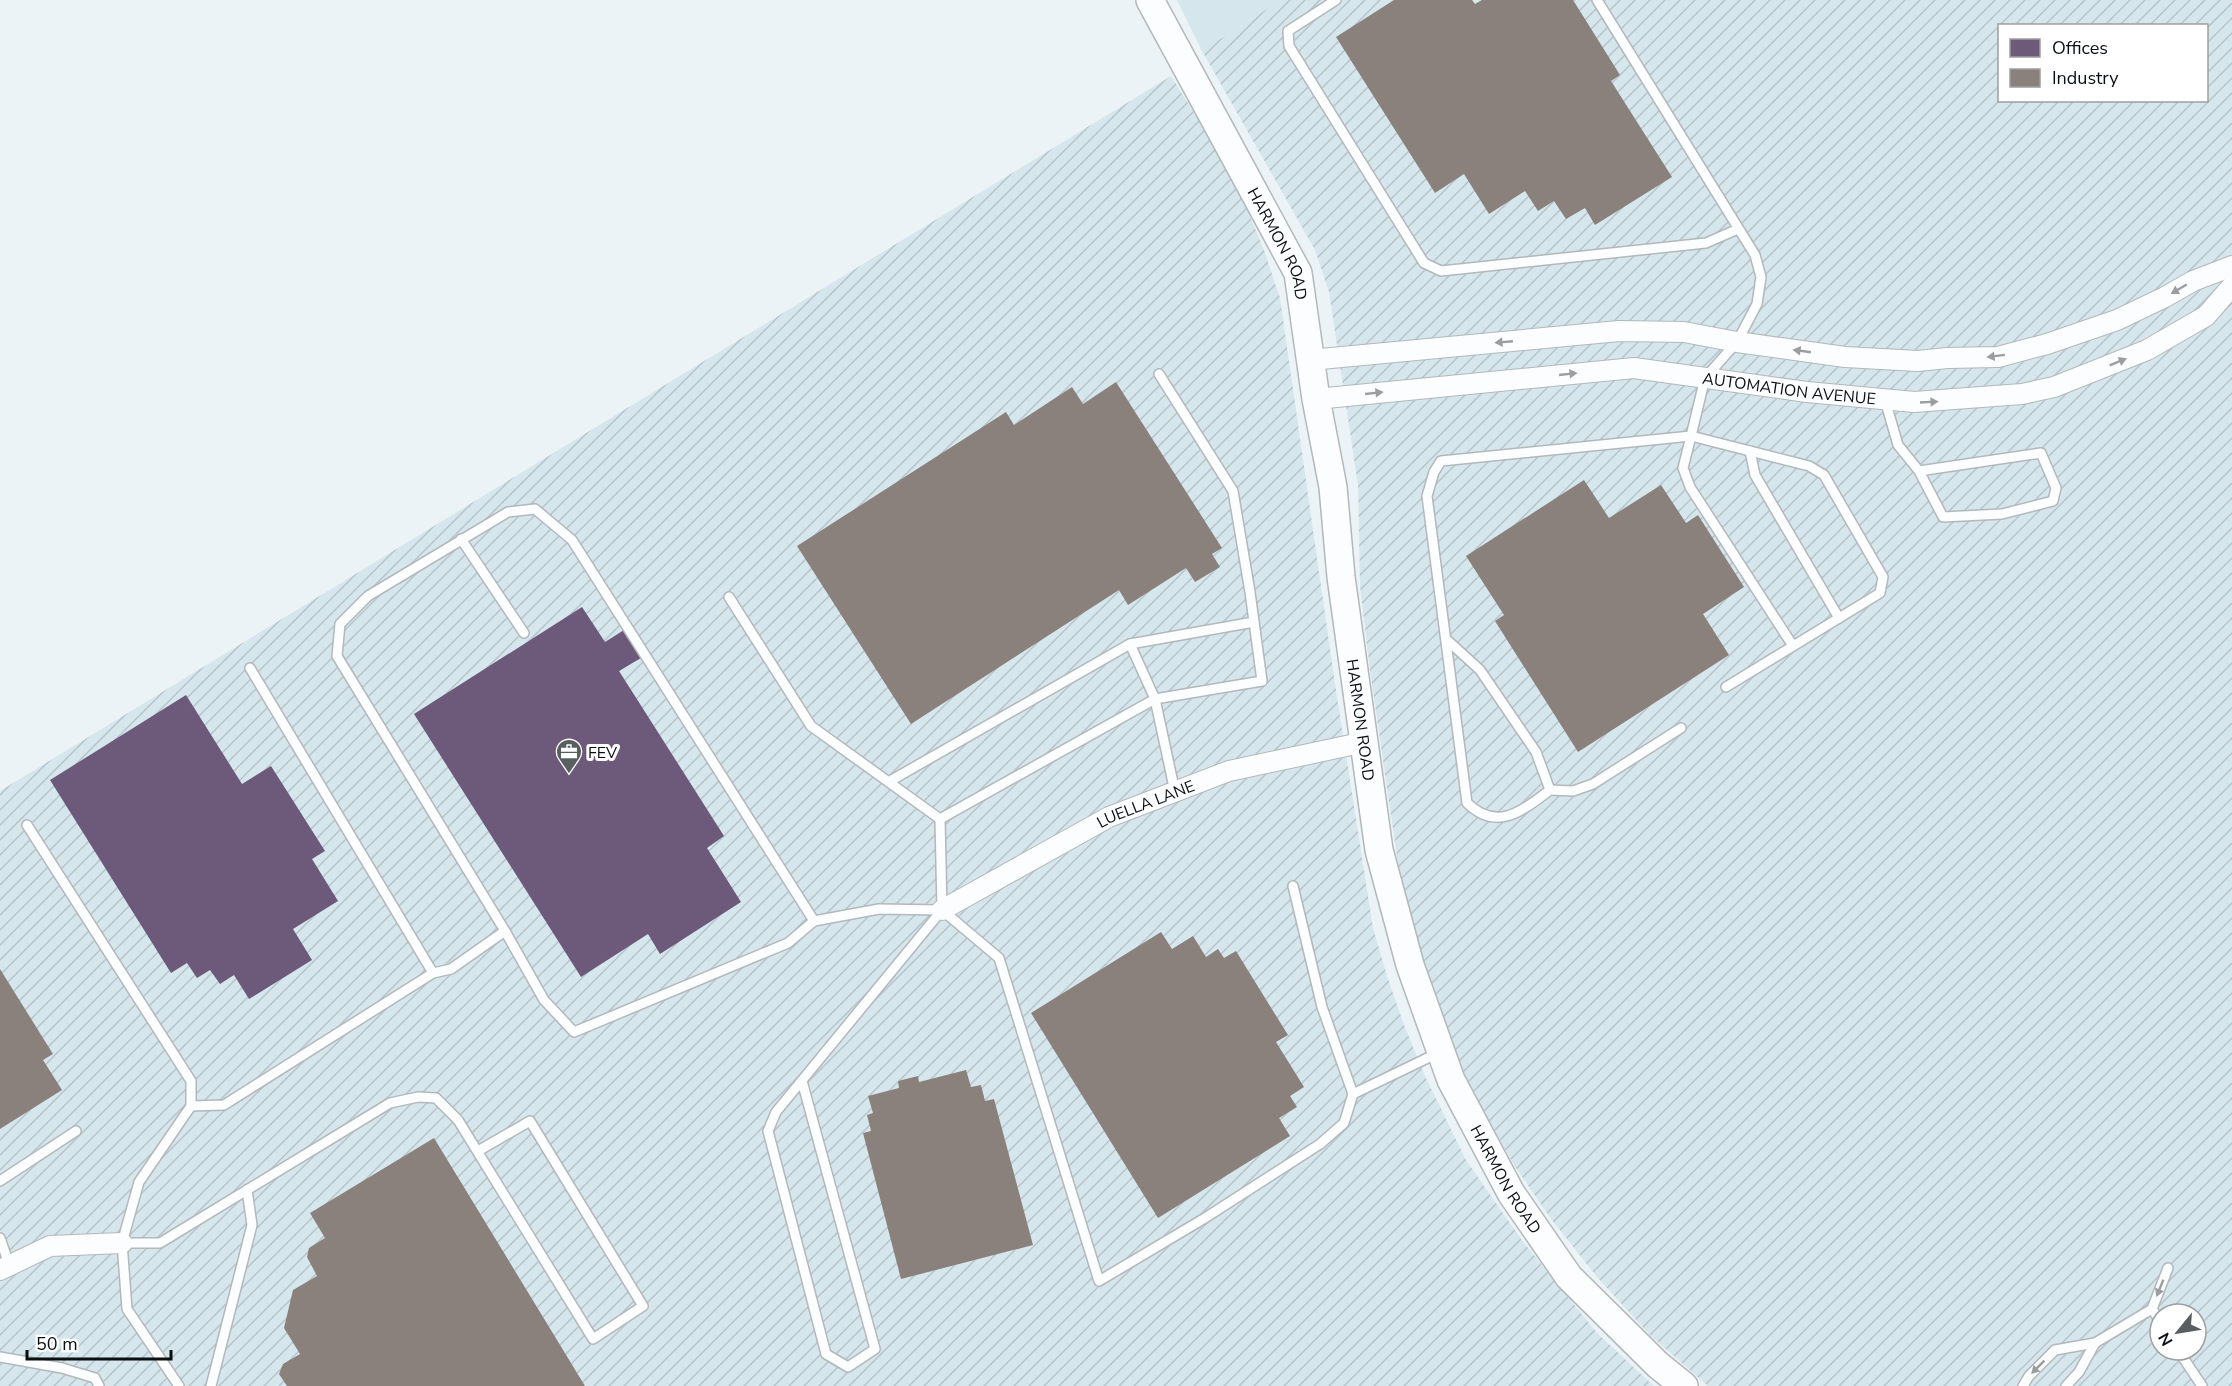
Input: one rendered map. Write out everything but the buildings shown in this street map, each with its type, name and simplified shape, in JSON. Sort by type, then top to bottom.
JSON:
[{"type":"street","name":"HARMON ROAD","points":[[1150,0],[1298,273],[1316,399],[1333,487],[1341,577],[1379,850],[1410,965],[1451,1080],[1511,1193],[1569,1277],[1658,1365],[1683,1386]]},
{"type":"street","points":[[1310,360],[1619,331],[1684,332],[1845,357],[1918,361],[1998,357],[2047,344],[2117,320],[2193,281],[2232,266]]},
{"type":"street","name":"AUTOMATION AVENUE","points":[[1316,399],[1634,368],[1914,402],[2022,394],[2054,387],[2147,350],[2206,316],[2232,286]]},
{"type":"street","name":"LUELLA LANE","points":[[942,910],[1109,817],[1229,771],[1365,742]]},
{"type":"street","points":[[5,1267],[50,1246],[122,1243]]},
{"type":"lane","points":[[1336,0],[1288,31],[1289,46],[1424,263],[1441,271],[1706,243],[1738,229]]},
{"type":"lane","points":[[1597,0],[1755,255],[1761,277],[1757,304],[1737,342],[1705,378],[1683,468],[1690,487],[1793,646]]},
{"type":"lane","points":[[940,819],[1155,699],[1262,681],[1233,491],[1159,374]]},
{"type":"lane","points":[[1885,400],[1898,445],[1919,471],[1943,517],[2002,514],[2053,501],[2056,488],[2041,453],[1919,471]]},
{"type":"lane","points":[[1681,728],[1593,784],[1573,791],[1550,790],[1528,807],[1499,819],[1478,814],[1467,803],[1427,496],[1434,472],[1441,461],[1691,436],[1809,466],[1824,475],[1882,577],[1880,593],[1726,687]]},
{"type":"lane","points":[[1750,451],[1755,475],[1839,618]]},
{"type":"lane","points":[[814,921],[572,540],[535,508],[508,512],[461,539],[368,596],[340,624],[337,656],[506,931],[544,1000],[574,1032],[789,943],[814,921],[879,909],[942,910],[999,958],[1099,1281],[1320,1144],[1344,1123],[1353,1094],[1322,1007],[1293,886]]},
{"type":"lane","points":[[461,539],[524,633]]},
{"type":"lane","points":[[729,597],[811,726],[940,819]]},
{"type":"lane","points":[[890,781],[1130,644],[1254,622]]},
{"type":"lane","points":[[1446,639],[1480,670],[1536,752],[1550,790]]},
{"type":"lane","points":[[1130,644],[1155,699],[1175,792]]},
{"type":"lane","points":[[250,668],[433,973]]},
{"type":"lane","points":[[802,1082],[875,1349],[848,1367],[826,1354],[768,1131],[776,1112],[942,910],[940,819]]},
{"type":"lane","points":[[27,825],[191,1081],[191,1106],[139,1182],[122,1243],[127,1309],[179,1386]]},
{"type":"lane","points":[[191,1106],[224,1106],[433,973],[451,969],[506,931]]},
{"type":"lane","points":[[1353,1094],[1441,1052]]},
{"type":"lane","points":[[122,1243],[160,1243],[390,1103],[418,1097],[436,1098],[458,1120],[593,1339],[643,1306],[530,1121],[478,1151]]},
{"type":"lane","points":[[0,1181],[76,1131]]},
{"type":"lane","points":[[211,1386],[252,1225],[247,1190]]},
{"type":"lane","points":[[0,1238],[5,1267]]},
{"type":"lane","points":[[2155,1302],[2168,1268]]},
{"type":"lane","points":[[2023,1386],[2055,1350],[2095,1343],[2148,1311]]},
{"type":"lane","points":[[2066,1386],[2079,1372],[2095,1343]]},
{"type":"lane","points":[[0,1357],[62,1368],[94,1378],[99,1386]]},
{"type":"lane","points":[[2186,1362],[2202,1386]]},
{"type":"shaded area","points":[[1177,0],[1281,0],[1202,51]]},
{"type":"shaded area","points":[[1281,0],[2232,0],[2232,1386],[1708,1386],[1650,1335],[1597,1277],[1551,1219],[1514,1165],[1458,1065],[1416,959],[1398,864],[1370,670],[1360,586],[1358,485],[1329,292],[1315,250],[1202,51]]},
{"type":"shaded area","points":[[1171,76],[1237,185],[1264,250],[1280,298],[1335,684],[1373,928],[1404,1025],[1425,1076],[1466,1160],[1521,1239],[1597,1333],[1654,1386],[0,1386],[0,791]]},
{"type":"place","name":"FEV","points":[[569,775]]}]
